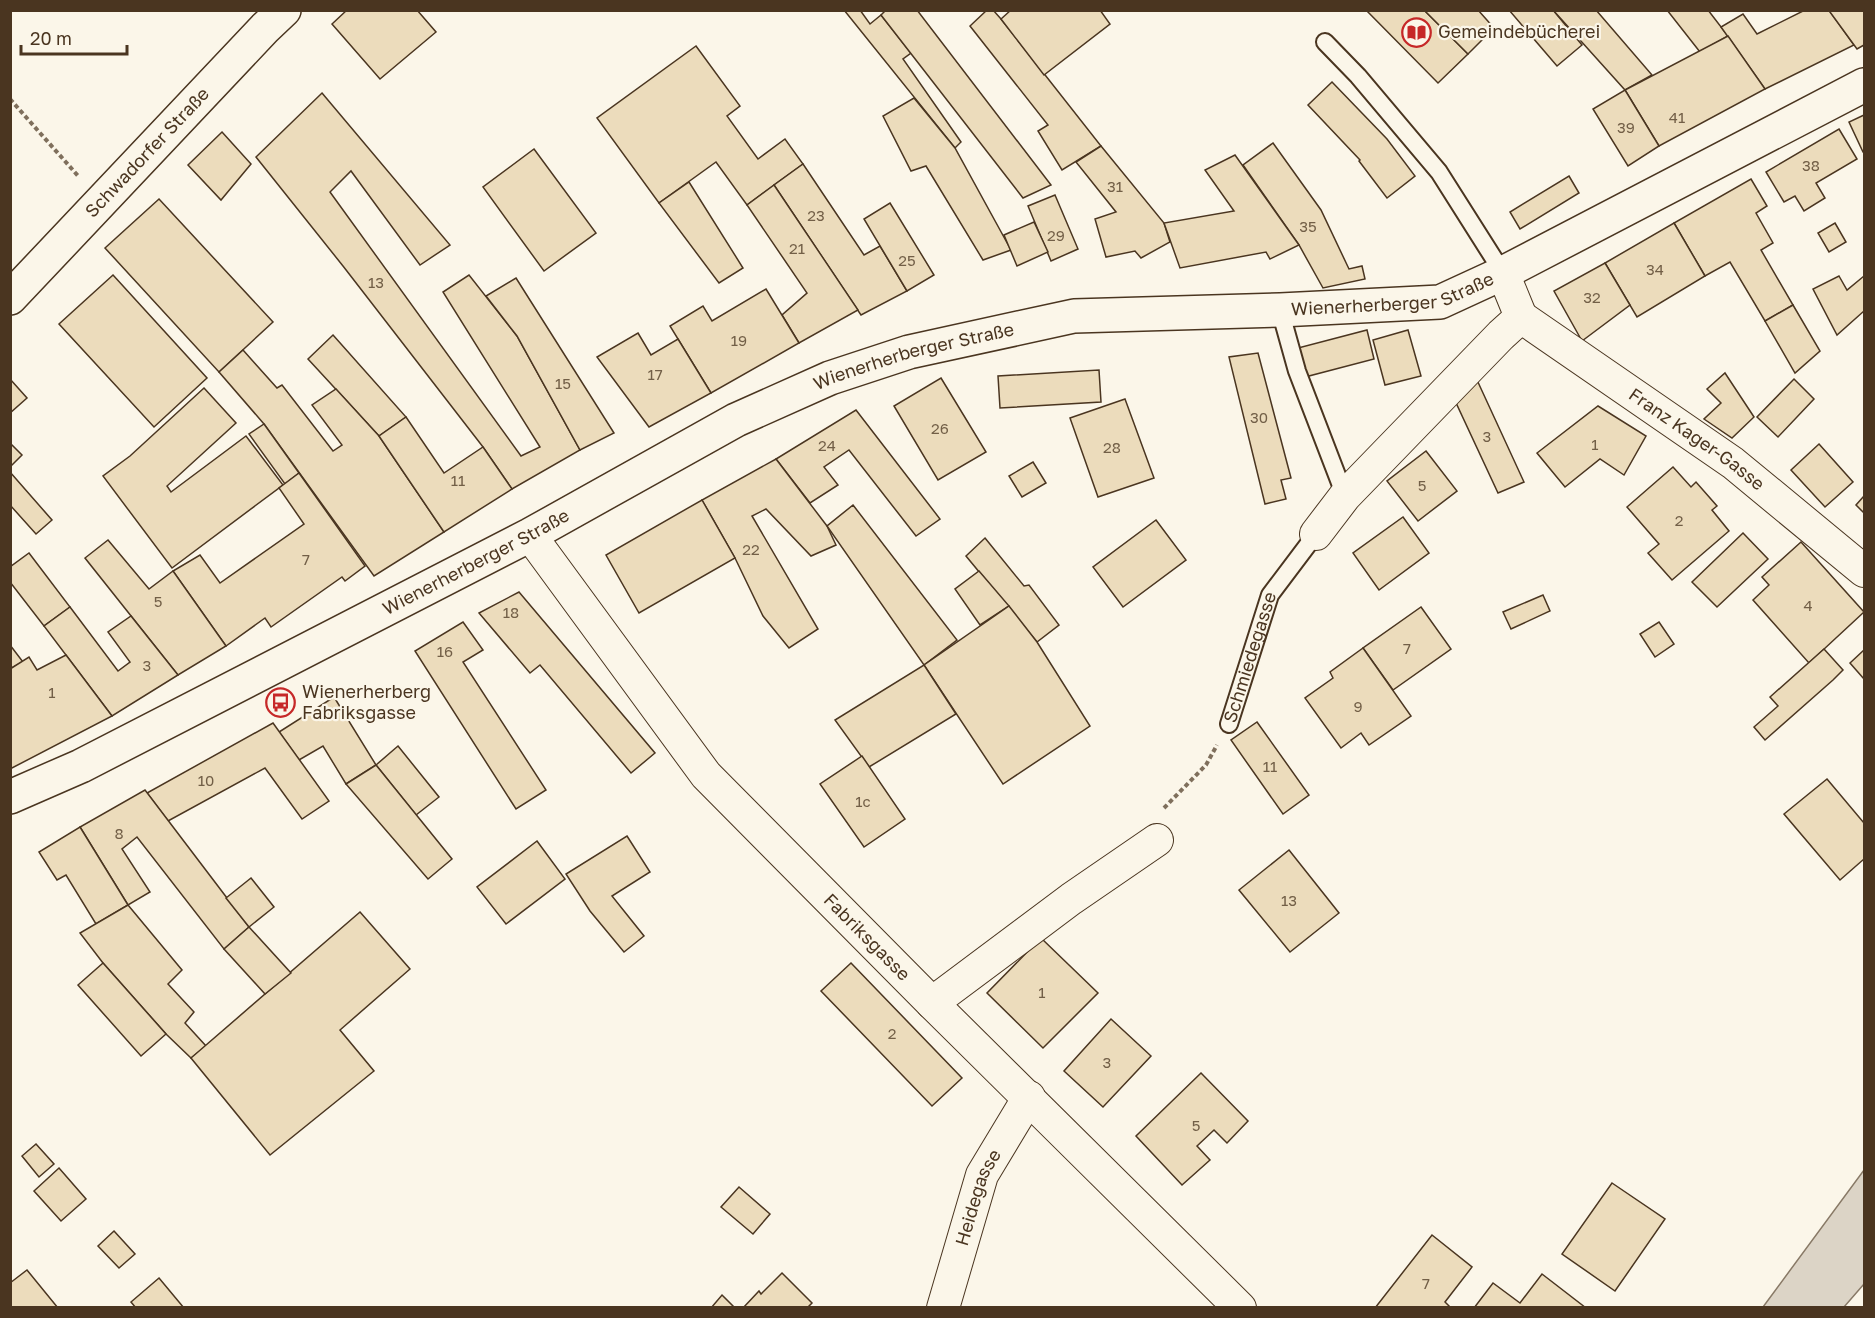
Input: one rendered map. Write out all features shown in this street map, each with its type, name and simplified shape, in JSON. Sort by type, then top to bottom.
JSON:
[{"type":"street","name":"Schwadorfer Straße","points":[[10,298],[284,10]]},
{"type":"street","name":"Wienerherberger Straße","points":[[10,797],[121,745],[530,535],[736,420],[830,378],[909,352],[1074,316],[1280,310],[1440,302],[1503,273],[1864,85]]},
{"type":"street","points":[[1503,273],[1521,317]]},
{"type":"street","name":"Schmiedegasse","points":[[1317,534],[1345,496],[1521,317]]},
{"type":"street","name":"Franz Kager-Gasse","points":[[1521,317],[1733,463],[1864,571]]},
{"type":"street","name":"Fabriksgasse","points":[[530,535],[706,775],[1240,1308]]},
{"type":"street","points":[[932,1003],[1071,899],[1157,840]]},
{"type":"street","name":"Heidegasse","points":[[943,1308],[982,1176],[1029,1097]]},
{"type":"lane","points":[[1325,42],[1358,76],[1440,172],[1503,273]]},
{"type":"lane","points":[[1280,310],[1297,371],[1345,496]]},
{"type":"lane","name":"Schmiedegasse","points":[[1229,724],[1270,594],[1317,534]]},
{"type":"path","points":[[10,99],[101,202]]},
{"type":"path","name":"Schmiedegasse","points":[[1157,840],[1161,811],[1206,765],[1229,724]]},
{"type":"shaded area","points":[[1864,1170],[1864,1284],[1844,1307],[1763,1307]]},
{"type":"building","points":[[347,10],[417,10],[436,32],[380,79],[332,24]]},
{"type":"building","points":[[844,10],[860,10],[870,24],[881,15],[911,53],[903,59],[961,142],[955,148]]},
{"type":"building","points":[[886,10],[917,10],[1051,185],[1023,198],[881,15]]},
{"type":"building","points":[[987,10],[993,10],[1001,19],[1101,146],[1062,170],[1038,131],[1048,125],[970,26]]},
{"type":"building","points":[[1011,10],[1100,10],[1110,24],[1044,75],[1001,19]]},
{"type":"building","name":"Gemeindebücherei","points":[[1366,10],[1424,10],[1468,54],[1438,83]]},
{"type":"building","points":[[1424,10],[1478,10],[1494,28],[1468,54]]},
{"type":"building","points":[[1509,10],[1553,10],[1582,45],[1557,66]]},
{"type":"building","points":[[1553,10],[1596,10],[1652,75],[1625,90]]},
{"type":"building","points":[[1667,10],[1708,10],[1728,36],[1700,52]]},
{"type":"building","points":[[1805,10],[1829,10],[1854,45],[1765,89],[1721,27],[1743,14],[1757,34]]},
{"type":"building","points":[[1832,10],[1864,10],[1864,45],[1857,49],[1830,12]]},
{"type":"building","points":[[1728,36],[1765,89],[1659,146],[1625,90]]},
{"type":"building","points":[[696,46],[740,106],[727,116],[758,159],[785,139],[803,164],[747,205],[716,162],[659,203],[597,118]]},
{"type":"building","points":[[1332,82],[1387,139],[1415,176],[1387,198],[1360,160],[1308,105]]},
{"type":"building","points":[[1625,90],[1659,146],[1628,166],[1593,109]]},
{"type":"building","points":[[322,93],[450,245],[420,265],[351,171],[330,192],[521,456],[540,447],[443,292],[469,275],[517,336],[580,450],[512,489],[483,447],[256,157]]},
{"type":"building","points":[[914,98],[955,148],[1011,250],[983,260],[926,166],[911,171],[883,116]]},
{"type":"building","points":[[1864,115],[1864,152],[1863,152],[1849,122]]},
{"type":"building","points":[[1839,129],[1857,159],[1816,183],[1825,198],[1804,211],[1795,196],[1784,202],[1766,172]]},
{"type":"building","points":[[222,132],[251,164],[221,200],[188,165]]},
{"type":"building","points":[[1273,143],[1321,210],[1349,269],[1362,266],[1365,279],[1323,288],[1299,245],[1243,165]]},
{"type":"building","points":[[1101,146],[1164,223],[1170,242],[1141,258],[1135,251],[1106,257],[1095,219],[1116,212],[1076,162]]},
{"type":"building","points":[[534,149],[596,233],[544,271],[483,187]]},
{"type":"building","points":[[1235,155],[1299,245],[1270,259],[1266,252],[1180,268],[1164,223],[1234,211],[1205,170]]},
{"type":"building","points":[[803,164],[864,255],[880,246],[907,291],[861,315],[774,185]]},
{"type":"building","points":[[1569,176],[1579,193],[1520,229],[1510,212]]},
{"type":"building","points":[[1751,179],[1767,206],[1756,213],[1773,243],[1761,250],[1793,305],[1765,321],[1730,262],[1705,276],[1674,223]]},
{"type":"building","points":[[689,182],[743,268],[719,283],[659,203]]},
{"type":"building","points":[[774,185],[858,310],[799,343],[782,315],[807,293],[747,205]]},
{"type":"building","points":[[1055,195],[1078,249],[1051,261],[1028,206]]},
{"type":"building","points":[[159,199],[273,322],[219,372],[105,248]]},
{"type":"building","points":[[890,203],[934,275],[907,291],[864,219]]},
{"type":"building","points":[[1034,222],[1048,252],[1017,266],[1004,235]]},
{"type":"building","points":[[1674,223],[1705,276],[1637,317],[1605,263]]},
{"type":"building","points":[[1835,223],[1846,242],[1829,252],[1818,233]]},
{"type":"building","points":[[1605,263],[1630,305],[1582,341],[1554,291]]},
{"type":"building","points":[[113,275],[207,378],[154,427],[59,324]]},
{"type":"building","points":[[1839,276],[1847,290],[1864,276],[1864,311],[1837,335],[1813,289]]},
{"type":"building","points":[[516,278],[614,433],[580,450],[517,336],[486,296]]},
{"type":"building","points":[[766,289],[799,343],[711,393],[670,326],[703,306],[712,321]]},
{"type":"building","points":[[1793,305],[1820,351],[1795,373],[1765,321]]},
{"type":"building","points":[[1367,330],[1374,359],[1305,377],[1298,348]]},
{"type":"building","points":[[1408,330],[1421,376],[1385,385],[1373,340]]},
{"type":"building","points":[[638,333],[651,355],[678,339],[711,393],[649,427],[597,357]]},
{"type":"building","points":[[333,335],[406,417],[379,436],[308,359]]},
{"type":"building","points":[[243,350],[277,388],[282,385],[333,451],[342,445],[312,405],[336,389],[379,436],[444,532],[374,576],[264,424],[219,372]]},
{"type":"building","points":[[1258,353],[1291,478],[1281,480],[1286,499],[1265,504],[1229,357]]},
{"type":"building","points":[[1099,370],[1101,402],[1000,408],[998,376]]},
{"type":"building","points":[[1725,373],[1754,417],[1732,438],[1704,419],[1721,403],[1707,389]]},
{"type":"building","points":[[941,378],[986,452],[938,480],[894,406]]},
{"type":"building","points":[[10,379],[27,398],[10,413]]},
{"type":"building","points":[[1794,379],[1814,399],[1778,437],[1757,417]]},
{"type":"building","points":[[1477,380],[1524,482],[1498,493],[1451,392]]},
{"type":"building","points":[[204,388],[236,423],[167,486],[171,492],[246,436],[283,485],[172,568],[103,476],[130,456]]},
{"type":"building","points":[[1125,399],[1154,478],[1098,497],[1070,418]]},
{"type":"building","points":[[1598,406],[1646,436],[1624,475],[1600,459],[1565,487],[1537,453]]},
{"type":"building","points":[[856,410],[940,519],[916,536],[849,450],[824,467],[838,485],[810,503],[776,459]]},
{"type":"building","points":[[406,417],[444,473],[483,447],[512,489],[444,532],[379,436]]},
{"type":"building","points":[[264,424],[299,473],[285,484],[249,434]]},
{"type":"building","points":[[10,443],[22,455],[10,467]]},
{"type":"building","points":[[1819,444],[1853,482],[1825,507],[1791,470]]},
{"type":"building","points":[[1426,451],[1457,491],[1418,521],[1387,481]]},
{"type":"building","points":[[776,459],[827,526],[836,545],[811,556],[766,509],[752,516],[818,629],[789,648],[763,616],[735,558],[702,500]]},
{"type":"building","points":[[1033,462],[1046,483],[1022,497],[1009,476]]},
{"type":"building","points":[[1673,467],[1691,487],[1696,482],[1717,506],[1712,510],[1729,531],[1672,580],[1648,553],[1659,544],[1627,507]]},
{"type":"building","points":[[10,472],[52,520],[36,534],[10,505]]},
{"type":"building","points":[[299,473],[365,566],[345,581],[342,577],[271,627],[265,618],[226,646],[173,571],[200,555],[220,583],[304,524],[279,488]]},
{"type":"building","points":[[1864,496],[1864,513],[1856,505]]},
{"type":"building","points":[[702,500],[735,558],[639,613],[606,555]]},
{"type":"building","points":[[853,505],[957,640],[924,665],[827,526]]},
{"type":"building","points":[[1403,517],[1429,553],[1379,590],[1353,553]]},
{"type":"building","points":[[1156,520],[1186,560],[1123,607],[1093,567]]},
{"type":"building","points":[[1743,533],[1768,559],[1717,607],[1692,582]]},
{"type":"building","points":[[985,538],[1024,586],[1029,585],[1059,625],[1037,642],[966,556]]},
{"type":"building","points":[[108,540],[149,589],[173,571],[226,646],[178,675],[85,558]]},
{"type":"building","points":[[1801,542],[1864,612],[1809,663],[1753,600],[1769,585],[1762,577]]},
{"type":"building","points":[[29,553],[70,607],[44,626],[10,582],[10,567]]},
{"type":"building","points":[[979,571],[1009,606],[980,625],[955,589]]},
{"type":"building","points":[[519,592],[655,753],[631,773],[540,665],[530,673],[479,613]]},
{"type":"building","points":[[1543,595],[1550,611],[1511,629],[1503,612]]},
{"type":"building","points":[[1009,606],[1037,642],[1090,726],[1003,784],[924,665]]},
{"type":"building","points":[[70,607],[118,671],[130,662],[108,632],[131,616],[178,675],[112,716],[44,626]]},
{"type":"building","points":[[1421,607],[1451,649],[1393,690],[1363,648]]},
{"type":"building","points":[[463,622],[483,650],[463,662],[546,790],[516,809],[415,651]]},
{"type":"building","points":[[1659,622],[1674,644],[1655,657],[1640,634]]},
{"type":"building","points":[[10,645],[23,662],[10,669]]},
{"type":"building","points":[[1363,648],[1411,716],[1369,745],[1361,733],[1341,748],[1305,698],[1333,678],[1330,672]]},
{"type":"building","points":[[1824,649],[1843,670],[1765,740],[1754,727],[1778,706],[1770,697]]},
{"type":"building","points":[[1864,650],[1864,679],[1850,663]]},
{"type":"building","points":[[66,655],[112,716],[10,769],[10,669],[29,657],[37,670]]},
{"type":"building","points":[[924,665],[956,714],[869,767],[835,720]]},
{"type":"building","points":[[334,697],[376,765],[346,784],[323,746],[299,760],[279,732]]},
{"type":"building","points":[[1257,722],[1309,795],[1283,814],[1231,740]]},
{"type":"building","points":[[273,723],[329,801],[302,819],[265,768],[168,821],[147,793]]},
{"type":"building","points":[[398,746],[439,797],[416,815],[376,765]]},
{"type":"building","points":[[862,756],[905,819],[864,847],[820,784]]},
{"type":"building","points":[[376,765],[452,859],[428,879],[346,784]]},
{"type":"building","points":[[1827,779],[1864,823],[1864,859],[1840,880],[1784,814]]},
{"type":"building","points":[[145,790],[249,927],[224,949],[137,837],[122,849],[150,892],[128,905],[80,827]]},
{"type":"building","points":[[80,827],[128,905],[96,924],[66,875],[57,880],[39,852]]},
{"type":"building","points":[[627,836],[650,872],[612,896],[644,936],[624,952],[590,911],[566,874]]},
{"type":"building","points":[[537,841],[565,879],[506,924],[477,887]]},
{"type":"building","points":[[1289,850],[1339,913],[1290,952],[1239,890]]},
{"type":"building","points":[[251,878],[274,907],[249,927],[226,898]]},
{"type":"building","points":[[128,905],[182,970],[168,984],[194,1012],[185,1023],[206,1046],[191,1058],[166,1034],[103,963],[80,933]]},
{"type":"building","points":[[360,912],[410,969],[340,1030],[374,1071],[270,1155],[191,1058]]},
{"type":"building","points":[[249,927],[291,973],[265,994],[224,949]]},
{"type":"building","points":[[1041,938],[1098,993],[1043,1048],[987,993]]},
{"type":"building","points":[[103,963],[166,1034],[141,1056],[78,985]]},
{"type":"building","points":[[851,963],[962,1078],[932,1106],[821,991]]},
{"type":"building","points":[[1111,1019],[1151,1056],[1103,1107],[1064,1071]]},
{"type":"building","points":[[1201,1073],[1248,1121],[1227,1143],[1214,1130],[1197,1146],[1210,1160],[1182,1185],[1136,1136]]},
{"type":"building","points":[[36,1144],[54,1164],[39,1177],[22,1156]]},
{"type":"building","points":[[59,1168],[86,1199],[61,1221],[34,1191]]},
{"type":"building","points":[[1612,1183],[1665,1219],[1615,1291],[1562,1254]]},
{"type":"building","points":[[739,1187],[770,1214],[753,1234],[721,1207]]},
{"type":"building","points":[[114,1231],[135,1254],[119,1268],[98,1246]]},
{"type":"building","points":[[1432,1235],[1472,1267],[1445,1302],[1451,1308],[1375,1308]]},
{"type":"building","points":[[27,1270],[58,1308],[10,1308],[10,1283]]},
{"type":"building","points":[[782,1273],[812,1303],[807,1308],[743,1308],[759,1291],[761,1294]]},
{"type":"building","points":[[1542,1274],[1586,1308],[1474,1308],[1493,1283],[1520,1303]]},
{"type":"building","points":[[159,1278],[184,1308],[136,1308],[131,1302]]},
{"type":"building","points":[[722,1295],[735,1308],[711,1308]]},
{"type":"place","name":"Gemeindebücherei","points":[[1417,32]]},
{"type":"place","name":"Wienerherberg Fabriksgasse","points":[[281,702]]}]
